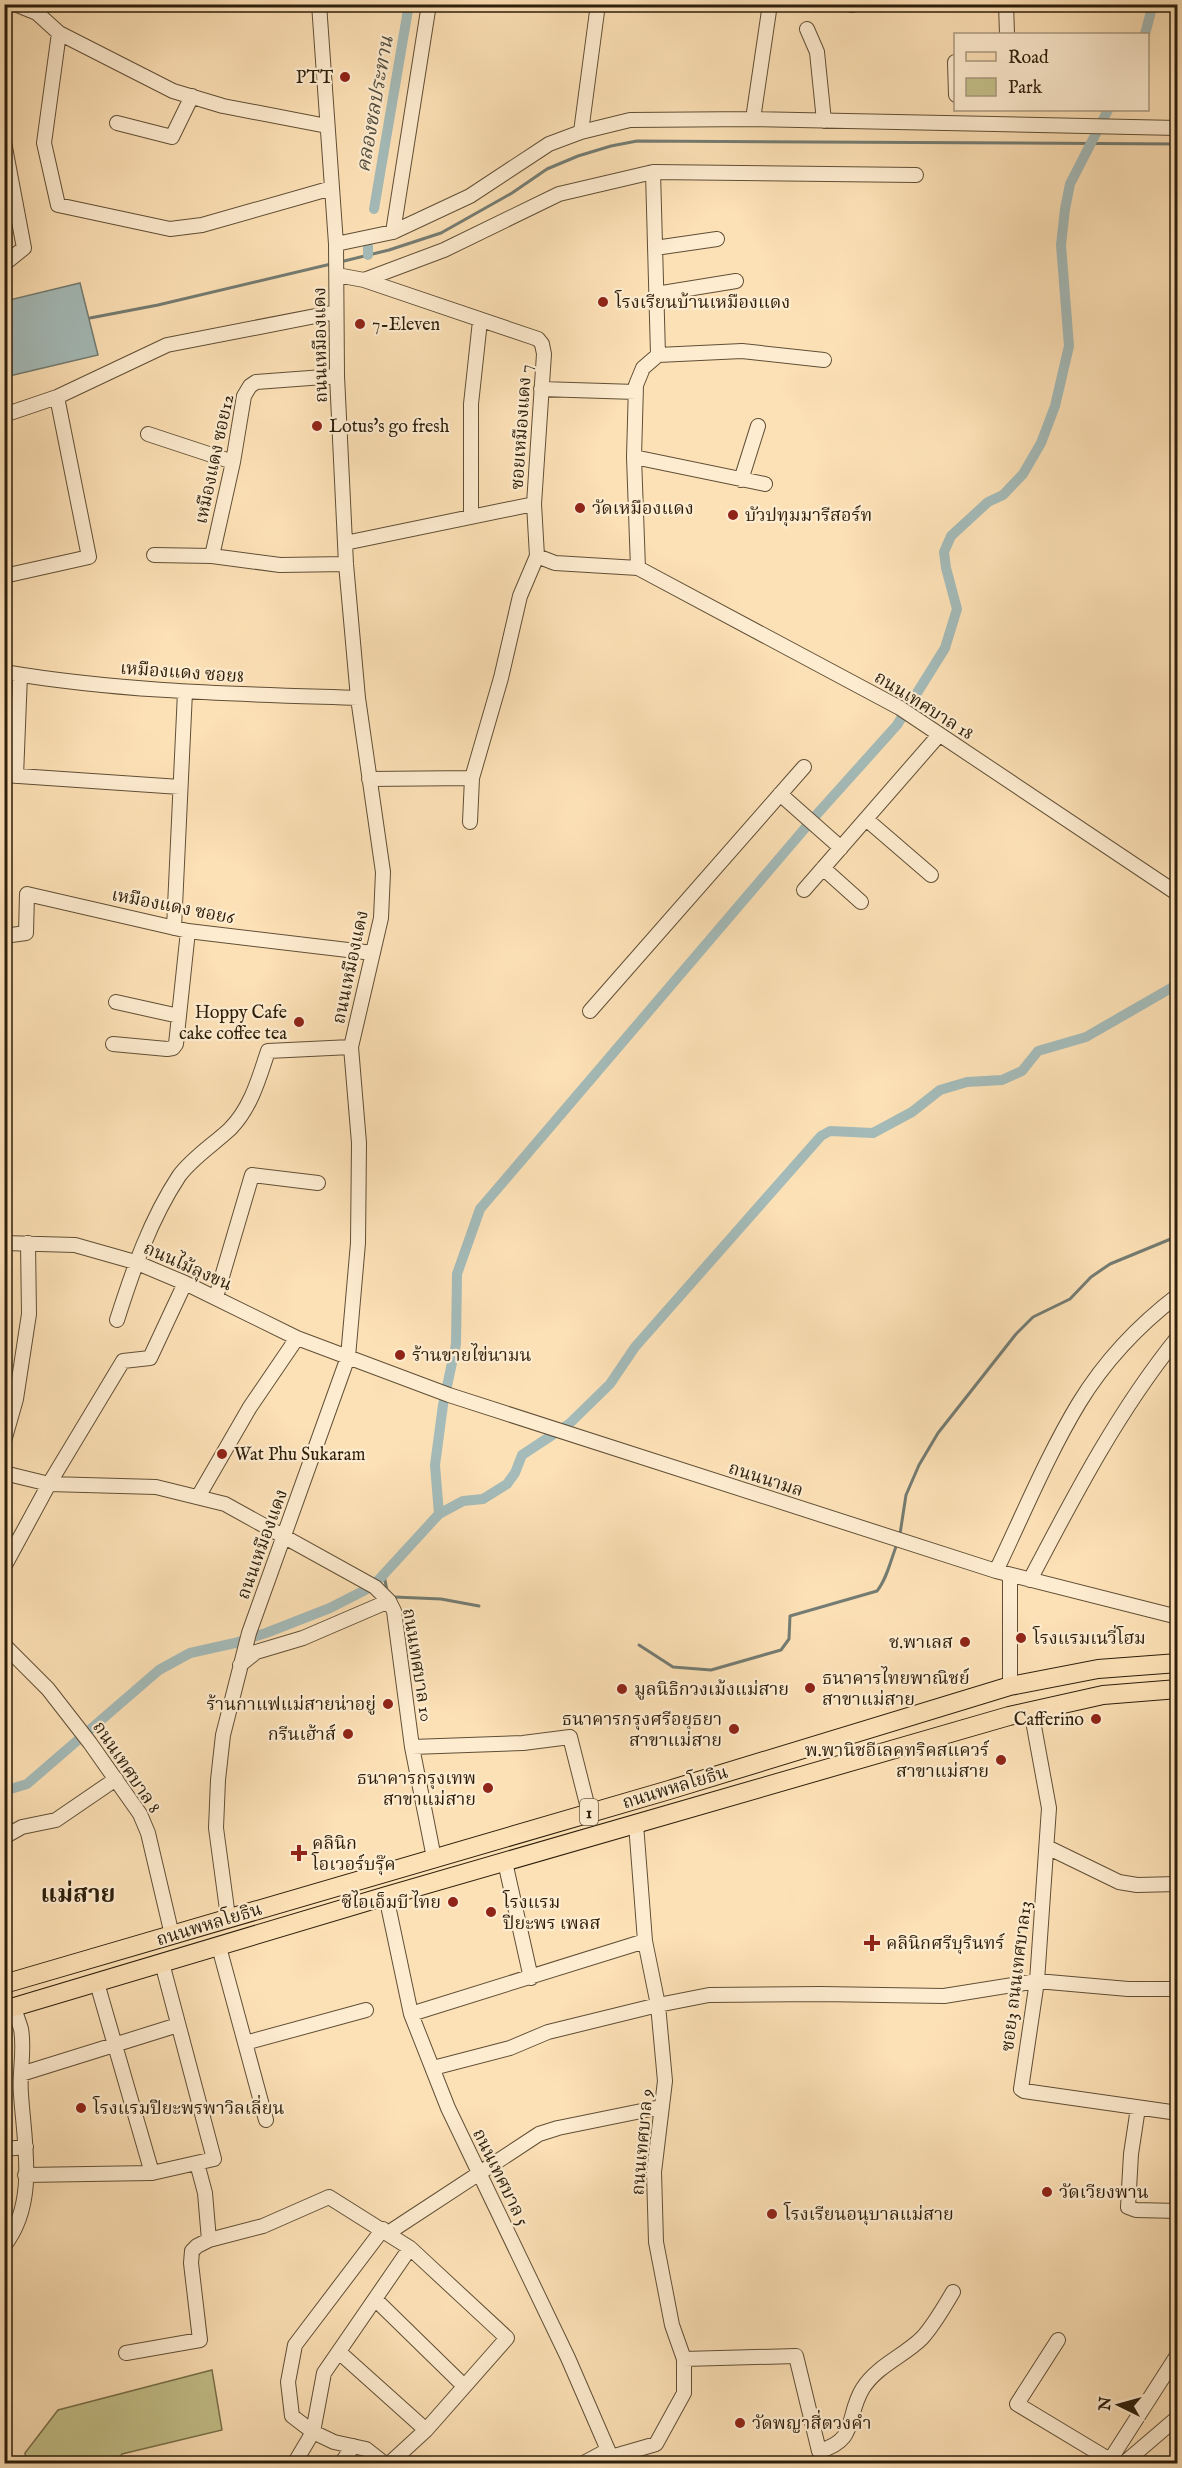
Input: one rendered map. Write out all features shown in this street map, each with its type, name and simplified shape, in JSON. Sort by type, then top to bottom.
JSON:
[{"type":"main road","name":"ถนนพหลโยธิน","points":[[4,1984],[630,1801],[1010,1686],[1098,1669],[1178,1663]]},
{"type":"main road","name":"ถนนพหลโยธิน","points":[[9,2009],[386,1896],[1031,1710],[1103,1695],[1177,1691]]},
{"type":"main road","points":[[630,1801],[636,1824]]},
{"type":"main road","points":[[589,1812],[595,1835]]},
{"type":"street","points":[[15,4],[37,13],[59,33],[173,91],[223,106],[327,126]]},
{"type":"street","name":"ถนนเหมืองแดง","points":[[228,1917],[216,1828],[223,1735],[249,1633],[348,1357],[358,1243],[359,1143],[351,1047],[381,918],[383,872],[358,698],[346,564],[337,376],[336,248],[319,4]]},
{"type":"street","points":[[393,231],[429,4]]},
{"type":"street","points":[[581,132],[598,4]]},
{"type":"street","points":[[753,119],[770,4]]},
{"type":"street","points":[[1006,4],[1007,33]]},
{"type":"street","points":[[807,28],[817,52],[824,121]]},
{"type":"street","points":[[59,33],[44,143],[58,205],[170,229],[202,225],[332,188]]},
{"type":"street","points":[[117,123],[172,137],[192,96]]},
{"type":"street","points":[[956,111],[956,124]]},
{"type":"street","points":[[1007,111],[1007,125]]},
{"type":"street","points":[[336,248],[393,231],[470,196],[549,144],[581,132],[630,120],[753,119],[1178,128]]},
{"type":"street","points":[[4,142],[24,248],[4,264]]},
{"type":"street","points":[[653,172],[658,355]]},
{"type":"street","points":[[364,280],[444,250],[559,194],[653,172],[916,175]]},
{"type":"street","points":[[655,248],[717,239]]},
{"type":"street","name":"ซอยเหมืองแดง 7","points":[[337,272],[538,339],[542,344],[544,354],[534,504],[537,556]]},
{"type":"street","points":[[656,294],[736,282]]},
{"type":"street","points":[[4,415],[57,398],[167,345],[336,312]]},
{"type":"street","points":[[471,516],[471,404],[480,321]]},
{"type":"street","points":[[470,822],[472,778],[501,678],[520,596],[537,556],[555,563],[638,568],[634,457],[636,385],[643,368],[658,355],[742,351],[824,360]]},
{"type":"street","name":"เหมืองแดง ซอย12","points":[[212,556],[233,462],[244,396],[250,386],[256,382],[337,376]]},
{"type":"street","points":[[541,390],[636,392]]},
{"type":"street","points":[[4,576],[89,557],[57,398]]},
{"type":"street","points":[[741,480],[758,426]]},
{"type":"street","points":[[147,434],[233,462]]},
{"type":"street","points":[[634,457],[765,484]]},
{"type":"street","points":[[345,543],[534,504]]},
{"type":"street","points":[[154,555],[212,556],[280,565],[346,564]]},
{"type":"street","name":"ถนนเทศบาล 18","points":[[638,568],[906,712],[1178,894]]},
{"type":"street","name":"เหมืองแดง ซอย8","points":[[4,672],[185,692],[358,698]]},
{"type":"street","points":[[20,675],[10,775],[180,787]]},
{"type":"street","points":[[113,1044],[173,1048],[176,1044],[181,929],[180,787],[185,692]]},
{"type":"street","points":[[804,890],[939,735]]},
{"type":"street","points":[[590,1011],[804,767]]},
{"type":"street","points":[[369,779],[472,778]]},
{"type":"street","points":[[780,794],[841,848]]},
{"type":"street","points":[[866,819],[931,875]]},
{"type":"street","points":[[823,868],[861,902]]},
{"type":"street","name":"เหมืองแดง ซอย6","points":[[4,936],[26,933],[27,894],[181,929],[373,953]]},
{"type":"street","points":[[116,1002],[179,1016]]},
{"type":"street","points":[[117,1320],[135,1262],[157,1215],[181,1174],[232,1126],[252,1097],[268,1051],[351,1047]]},
{"type":"street","points":[[216,1297],[252,1175],[318,1183]]},
{"type":"street","name":"ถนนไม้ลุงขน","points":[[4,1243],[75,1245],[135,1262],[216,1297],[297,1338],[348,1357]]},
{"type":"street","points":[[4,1441],[16,1399],[29,1314],[28,1243]]},
{"type":"street","points":[[4,1567],[49,1484],[123,1360],[150,1358],[185,1283]]},
{"type":"street","points":[[996,1571],[1080,1402],[1130,1338],[1155,1313],[1178,1295]]},
{"type":"street","points":[[1030,1580],[1073,1498],[1126,1408],[1150,1371],[1178,1337]]},
{"type":"street","points":[[198,1497],[250,1407],[297,1338]]},
{"type":"street","name":"ถนนนามล","points":[[348,1357],[546,1428],[897,1540],[1010,1575],[1178,1617]]},
{"type":"street","points":[[4,1473],[49,1484],[156,1487],[225,1504],[284,1535],[382,1594],[303,1638],[256,1652],[241,1662]]},
{"type":"street","points":[[1010,1575],[1010,1686]]},
{"type":"street","name":"ถนนเทศบาล 10","points":[[382,1594],[394,1611],[411,1747],[434,1858]]},
{"type":"street","name":"ถนนเทศบาล 8","points":[[4,1645],[48,1689],[86,1737],[140,1814],[148,1833],[172,1935]]},
{"type":"street","name":"ซอย3 ถนนเทศบาล13","points":[[1031,1710],[1049,1808],[1036,1981],[1021,2089],[1178,2113]]},
{"type":"street","points":[[411,1747],[524,1743],[570,1737],[589,1812]]},
{"type":"street","points":[[4,1837],[22,1827],[56,1820],[116,1779]]},
{"type":"street","name":"ถนนเทศบาล 9","points":[[582,2463],[656,2444],[684,2393],[684,2359],[672,2325],[656,2242],[654,2172],[665,2081],[658,2005],[645,1941],[636,1824]]},
{"type":"street","points":[[1047,1847],[1119,1882],[1137,1885],[1178,1884]]},
{"type":"street","points":[[505,1862],[531,1977]]},
{"type":"street","name":"ถนนเทศบาล 5","points":[[386,1896],[411,2014],[448,2108],[568,2358],[611,2457]]},
{"type":"street","points":[[411,2014],[645,1941]]},
{"type":"street","points":[[219,1947],[266,2120]]},
{"type":"street","points":[[25,2175],[152,2173],[214,2159],[162,1963]]},
{"type":"street","points":[[433,2068],[510,2048],[548,2032],[709,1995],[944,1996],[1036,1981],[1128,1989],[1178,1989]]},
{"type":"street","points":[[97,1983],[152,2173]]},
{"type":"street","points":[[4,2246],[14,2231],[21,2213],[27,2147],[21,2093],[21,2031],[9,2009]]},
{"type":"street","points":[[245,2043],[366,2010]]},
{"type":"street","points":[[21,2074],[178,2025]]},
{"type":"street","points":[[126,2353],[200,2340],[191,2263],[192,2251],[209,2240],[263,2226],[329,2197],[385,2231],[411,2248],[507,2338],[463,2385],[426,2430],[387,2463],[366,2449],[334,2442],[313,2432],[292,2416],[288,2382],[295,2345],[385,2231],[539,2134],[661,2107]]},
{"type":"street","points":[[1138,2108],[1131,2154],[1128,2207],[1136,2210],[1178,2211]]},
{"type":"street","points":[[4,2149],[27,2147]]},
{"type":"street","points":[[197,2163],[205,2193],[209,2240]]},
{"type":"street","points":[[294,2463],[313,2432],[324,2373],[411,2248]]},
{"type":"street","points":[[684,2359],[796,2356],[819,2451],[836,2447],[846,2436],[863,2388],[883,2366],[922,2338],[953,2292]]},
{"type":"street","points":[[375,2299],[463,2385]]},
{"type":"street","points":[[1058,2340],[1017,2404],[1110,2460],[1178,2354]]},
{"type":"street","points":[[339,2352],[426,2430]]},
{"type":"street","points":[[1123,2463],[1178,2417]]},
{"type":"street","points":[[340,2463],[353,2446]]},
{"type":"green space","points":[[212,2370],[222,2430],[122,2454],[117,2463],[26,2463],[25,2453],[58,2410]]},
{"type":"water","points":[[80,283],[98,355],[5,377],[5,301]]},
{"type":"waterway","name":"คลองชลประทาน","points":[[374,209],[409,4]]},
{"type":"waterway","points":[[1145,33],[1153,4]]},
{"type":"waterway","points":[[439,1514],[435,1465],[443,1405],[456,1344],[457,1274],[480,1209],[818,813],[897,725],[945,648],[957,609],[944,552],[951,536],[988,502],[1003,495],[1023,474],[1041,443],[1055,406],[1069,346],[1061,245],[1065,209],[1070,184],[1107,111]]},
{"type":"waterway","points":[[340,262],[389,250],[441,233],[512,193],[547,169],[578,156],[637,141],[1178,144]]},
{"type":"waterway","name":"คลองชลประทาน","points":[[368,246],[368,255]]},
{"type":"waterway","points":[[90,318],[158,305],[331,264]]},
{"type":"waterway","points":[[4,1791],[27,1784],[159,1670],[190,1653],[235,1643],[330,1608],[373,1586],[439,1514],[463,1501],[483,1499],[507,1484],[515,1473],[522,1455],[569,1424],[610,1384],[635,1347],[821,1136],[830,1131],[873,1133],[912,1112],[940,1090],[967,1082],[1002,1080],[1022,1071],[1038,1051],[1086,1037],[1178,984]]},
{"type":"waterway","points":[[900,1534],[906,1495],[919,1465],[938,1433],[1016,1334],[1033,1317],[1070,1299],[1091,1277],[1110,1264],[1178,1236]]},
{"type":"waterway","points":[[639,1645],[673,1667],[711,1670],[781,1650],[789,1639],[790,1616],[877,1591],[886,1575],[897,1544]]},
{"type":"waterway","points":[[384,1575],[387,1591]]},
{"type":"waterway","points":[[394,1597],[441,1599],[479,1606]]},
{"type":"place","name":"PTT","points":[[345,77]]},
{"type":"place","name":"โรงเรียนบ้านเหมืองแดง","points":[[603,302]]},
{"type":"place","name":"7-Eleven","points":[[360,324]]},
{"type":"place","name":"Lotus's go fresh","points":[[317,426]]},
{"type":"place","name":"วัดเหมืองแดง","points":[[580,508]]},
{"type":"place","name":"บัวปทุมมารีสอร์ท","points":[[733,515]]},
{"type":"place","name":"Hoppy Cafe cake coffee tea","points":[[299,1022]]},
{"type":"place","name":"ร้านขายไข่นามน","points":[[400,1355]]},
{"type":"place","name":"Wat Phu Sukaram","points":[[222,1454]]},
{"type":"place","name":"โรงแรมเนวี่โฮม","points":[[1021,1638]]},
{"type":"place","name":"ช.พาเลส","points":[[965,1642]]},
{"type":"place","name":"ธนาคารไทยพาณิชย์ สาขาแม่สาย","points":[[810,1688]]},
{"type":"place","name":"มูลนิธิกวงเม้งแม่สาย","points":[[622,1689]]},
{"type":"place","name":"ร้านกาแฟแม่สายน่าอยู่","points":[[388,1704]]},
{"type":"place","name":"Cafferino","points":[[1096,1719]]},
{"type":"place","name":"ธนาคารกรุงศรีอยุธยา สาขาแม่สาย","points":[[734,1729]]},
{"type":"place","name":"กรีนเฮ้าส์","points":[[348,1734]]},
{"type":"place","name":"พ.พานิชอีเลคทริคสแควร์ สาขาแม่สาย","points":[[1001,1760]]},
{"type":"place","name":"ธนาคารกรุงเทพ สาขาแม่สาย","points":[[488,1788]]},
{"type":"place","name":"คลินิก โอเวอร์บรุ๊ค","points":[[299,1853]]},
{"type":"place","name":"ซีไอเอ็มบี ไทย","points":[[453,1902]]},
{"type":"place","name":"โรงแรม ปิยะพร เพลส","points":[[491,1912]]},
{"type":"place","name":"คลินิกศรีบุรินทร์","points":[[872,1943]]},
{"type":"place","name":"โรงแรมปิยะพรพาวิลเลี่ยน","points":[[81,2108]]},
{"type":"place","name":"วัดเวียงพาน","points":[[1047,2192]]},
{"type":"place","name":"โรงเรียนอนุบาลแม่สาย","points":[[772,2214]]},
{"type":"place","name":"วัดพญาสี่ตวงคำ","points":[[740,2423]]},
{"type":"district","name":"แม่สาย","points":[[78,1894]]}]
